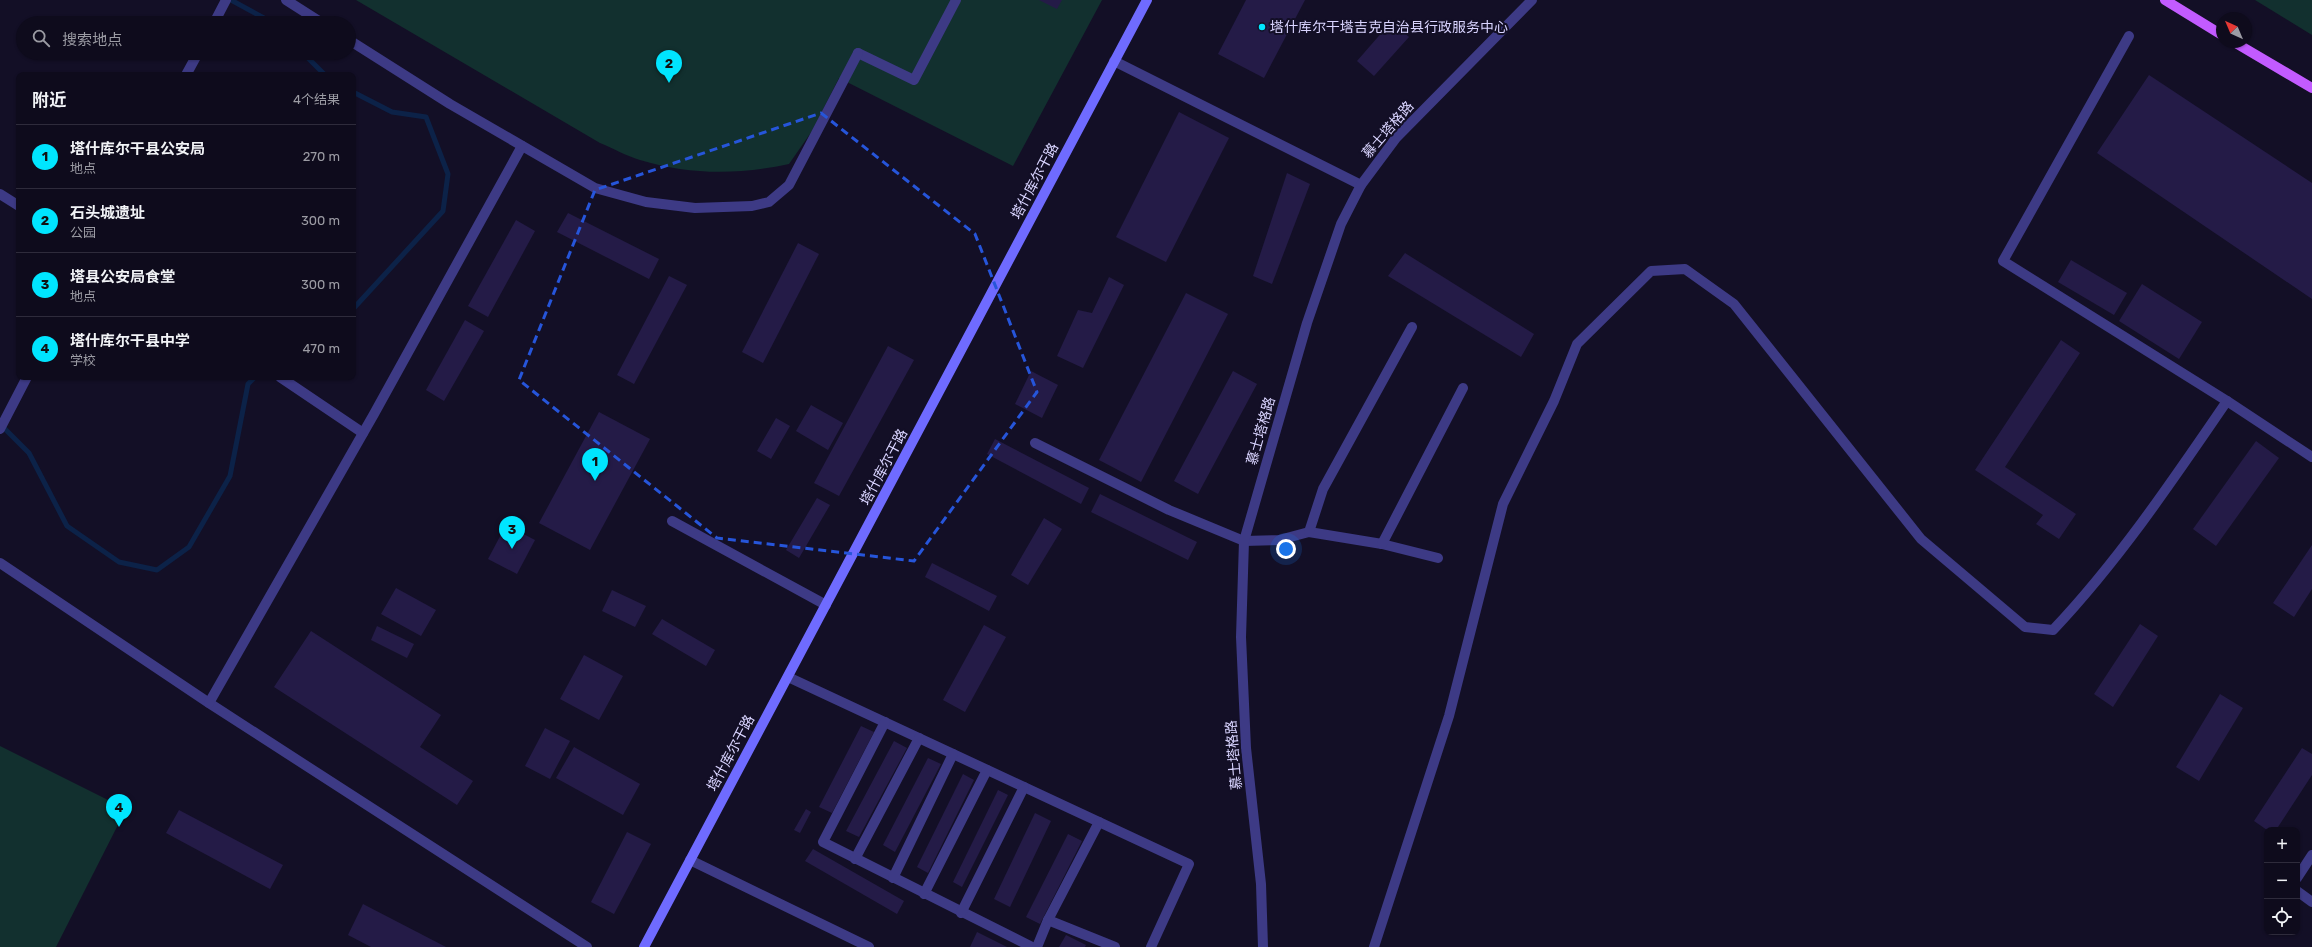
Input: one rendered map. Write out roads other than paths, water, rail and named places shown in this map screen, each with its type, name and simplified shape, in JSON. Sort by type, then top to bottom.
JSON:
[{"type":"main road","name":"塔什库尔干路","points":[[644,947],[1147,0]]},
{"type":"main road","points":[[2165,0],[2216,31]]},
{"type":"main road","points":[[2244,48],[2312,88]]},
{"type":"street","points":[[218,16],[226,0]]},
{"type":"street","points":[[286,0],[311,16]]},
{"type":"street","points":[[356,44],[450,104],[595,188],[646,202],[695,208],[752,206],[770,202],[789,185],[858,53],[914,80],[956,0]]},
{"type":"street","name":"慕士塔格路","points":[[1264,947],[1261,884],[1246,748],[1242,637],[1244,541],[1307,323],[1341,224],[1361,185],[1396,138],[1532,0]]},
{"type":"street","points":[[2129,36],[2003,261],[2227,401],[2312,457]]},
{"type":"street","points":[[188,72],[194,60]]},
{"type":"street","points":[[1114,61],[1361,185]]},
{"type":"street","points":[[209,703],[363,433],[522,146]]},
{"type":"street","points":[[0,194],[16,204]]},
{"type":"street","points":[[1374,947],[1450,716],[1503,504],[1554,401],[1577,344],[1651,271],[1685,269],[1734,304],[1922,540],[2025,627],[2053,630],[2086,595],[2156,504],[2227,401]]},
{"type":"street","points":[[1309,532],[1323,489],[1412,327]]},
{"type":"street","points":[[0,428],[25,380]]},
{"type":"street","points":[[284,380],[363,433]]},
{"type":"street","points":[[1382,544],[1463,388]]},
{"type":"street","points":[[1035,443],[1169,510],[1244,541],[1279,540],[1309,532],[1382,544],[1438,558]]},
{"type":"street","points":[[672,521],[826,606]]},
{"type":"street","points":[[0,562],[209,703],[588,947]]},
{"type":"street","points":[[788,677],[1189,864],[1151,947]]},
{"type":"street","points":[[885,722],[823,842],[961,913],[1032,947]]},
{"type":"street","points":[[855,858],[919,738]]},
{"type":"street","points":[[893,878],[953,754]]},
{"type":"street","points":[[924,894],[987,770]]},
{"type":"street","points":[[961,913],[1024,787]]},
{"type":"street","points":[[1037,947],[1048,920],[1099,822]]},
{"type":"street","points":[[2300,873],[2312,855]]},
{"type":"street","points":[[690,860],[869,947]]},
{"type":"street","points":[[2300,893],[2312,902]]},
{"type":"street","points":[[1048,920],[1115,947]]},
{"type":"waterway","points":[[231,0],[260,16]]},
{"type":"waterway","points":[[310,60],[322,72]]},
{"type":"waterway","points":[[356,94],[392,112],[426,117],[448,174],[443,211],[356,306]]},
{"type":"waterway","points":[[1,425],[29,453],[67,526],[119,562],[157,570],[189,547],[230,476],[248,384],[252,380]]},
{"type":"place","name":"塔什库尔干塔吉克自治县行政服务中心","points":[[1262,27]]},
{"type":"place","name":"石头城遗址","points":[[669,83]]},
{"type":"place","name":"塔什库尔干县公安局","points":[[595,481]]},
{"type":"place","name":"塔县公安局食堂","points":[[512,549]]},
{"type":"place","name":"塔什库尔干县中学","points":[[119,827]]}]
